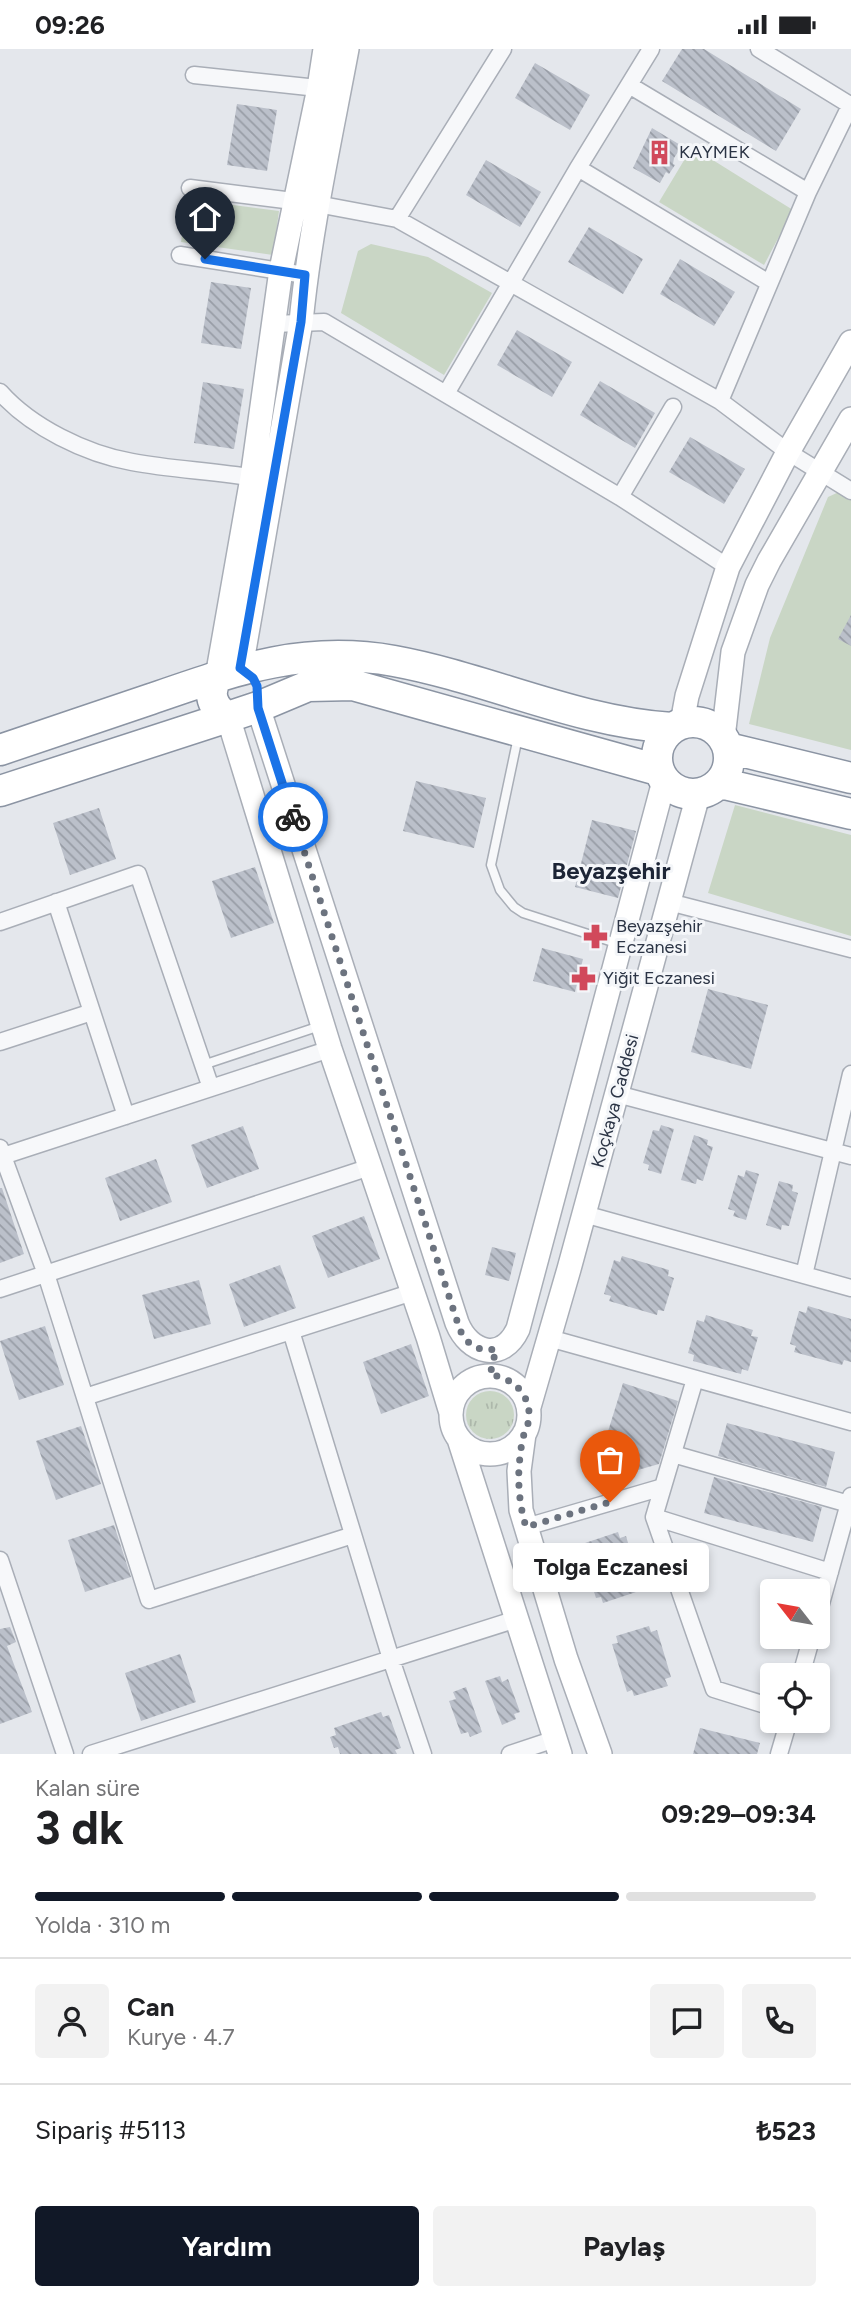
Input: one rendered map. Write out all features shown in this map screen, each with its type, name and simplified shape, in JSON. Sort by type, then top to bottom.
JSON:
[{"type":"highway","points":[[0,750],[228,672],[312,656],[371,658],[417,666],[608,719],[677,726],[694,722],[705,724],[725,743],[851,778]]},
{"type":"highway","points":[[228,672],[253,678],[257,686],[258,708]]},
{"type":"highway","points":[[228,672],[212,684],[215,707],[228,717]]},
{"type":"highway","points":[[0,791],[258,708],[308,686],[353,685],[519,731],[661,776]]},
{"type":"highway","points":[[677,726],[663,736],[656,758],[661,776],[674,790],[685,794],[709,789],[851,814]]},
{"type":"highway","points":[[709,789],[726,772],[729,760],[725,743]]},
{"type":"main road","points":[[325,49],[329,89]]},
{"type":"main road","points":[[228,672],[263,480],[301,322],[307,202],[329,89],[347,49]]},
{"type":"main road","points":[[263,480],[274,324],[281,270],[307,202]]},
{"type":"main road","points":[[677,726],[728,567],[788,452],[851,342]]},
{"type":"main road","points":[[725,743],[733,652],[757,585],[851,419]]},
{"type":"main road","points":[[728,567],[757,585]]},
{"type":"main road","points":[[258,708],[457,1323],[463,1337],[474,1347],[496,1349],[490,1375]]},
{"type":"main road","points":[[228,717],[330,1049],[413,1292],[451,1413]]},
{"type":"main road","name":"Koçkaya Caddesi","points":[[496,1349],[509,1342],[517,1329],[621,944],[661,776]]},
{"type":"main road","name":"Koçkaya Caddesi","points":[[529,1407],[669,902],[709,789]]},
{"type":"main road","points":[[558,1747],[459,1439],[451,1422],[452,1403],[462,1387],[478,1377],[490,1375],[506,1378],[521,1390],[529,1407],[528,1426],[520,1453],[519,1490],[526,1527],[566,1659],[600,1754]]},
{"type":"main road","points":[[459,1439],[474,1451],[493,1454],[511,1448],[524,1434]]},
{"type":"street","points":[[397,219],[503,49]]},
{"type":"street","points":[[447,393],[651,49]]},
{"type":"street","points":[[720,401],[808,192],[851,104],[759,49]]},
{"type":"street","points":[[194,75],[329,89]]},
{"type":"street","points":[[629,85],[808,192]]},
{"type":"street","points":[[578,168],[769,283]]},
{"type":"street","points":[[190,188],[307,202],[397,219],[720,401],[788,452],[851,491]]},
{"type":"street","points":[[180,255],[305,275]]},
{"type":"street","points":[[274,324],[324,321],[620,497],[728,567]]},
{"type":"street","points":[[0,392],[13,406],[41,426],[101,453],[129,462],[263,480]]},
{"type":"street","points":[[620,497],[673,408]]},
{"type":"street","points":[[0,922],[138,874],[211,1088]]},
{"type":"street","points":[[56,902],[126,1116]]},
{"type":"street","points":[[669,902],[851,949]]},
{"type":"street","points":[[0,1042],[92,1012]]},
{"type":"street","points":[[330,1049],[126,1116],[1,1152],[46,1274],[149,1600],[353,1535]]},
{"type":"street","points":[[804,1275],[851,1074]]},
{"type":"street","points":[[617,1094],[851,1156]]},
{"type":"street","points":[[0,1289],[370,1167]]},
{"type":"street","points":[[584,1214],[851,1288]]},
{"type":"street","points":[[85,1397],[413,1292]]},
{"type":"street","points":[[292,1331],[391,1659],[423,1754]]},
{"type":"street","points":[[549,1338],[851,1422]]},
{"type":"street","points":[[695,1378],[654,1517],[714,1689],[760,1703]]},
{"type":"street","points":[[673,1454],[850,1500],[846,1531],[828,1579]]},
{"type":"street","points":[[526,1527],[663,1487]]},
{"type":"street","points":[[654,1517],[830,1572]]},
{"type":"street","points":[[0,1560],[65,1754]]},
{"type":"street","points":[[91,1754],[517,1619]]},
{"type":"street","points":[[779,1754],[785,1733]]},
{"type":"street","points":[[510,1754],[558,1747]]},
{"type":"lane","points":[[519,731],[491,856],[495,882],[514,907],[523,913],[621,944]]},
{"type":"lane","points":[[203,1065],[323,1025]]},
{"type":"green space","points":[[692,147],[793,210],[764,265],[659,202]]},
{"type":"green space","points":[[187,199],[279,211],[273,255],[181,242]]},
{"type":"green space","points":[[371,244],[428,257],[492,293],[444,375],[341,313],[358,251]]},
{"type":"green space","points":[[841,491],[851,497],[851,750],[749,724],[770,638],[828,497]]},
{"type":"green space","points":[[735,805],[851,835],[851,936],[708,893]]},
{"type":"green space","points":[[490,1391],[507,1398],[514,1415],[507,1432],[490,1439],[473,1432],[466,1415],[473,1398]]},
{"type":"building","points":[[682,49],[704,49],[801,109],[776,151],[662,81]]},
{"type":"building","points":[[535,63],[590,95],[570,130],[515,98]]},
{"type":"building","points":[[237,104],[277,110],[267,171],[227,165]]},
{"type":"building","name":"KAYMEK","points":[[652,128],[682,146],[674,158],[675,165],[669,174],[666,172],[660,183],[633,168]]},
{"type":"building","points":[[486,160],[541,192],[520,227],[466,195]]},
{"type":"building","points":[[589,227],[643,259],[623,294],[568,262]]},
{"type":"building","points":[[680,259],[735,292],[714,326],[660,294]]},
{"type":"building","points":[[211,282],[251,288],[241,349],[201,343]]},
{"type":"building","points":[[517,330],[572,362],[552,397],[497,365]]},
{"type":"building","points":[[600,381],[655,413],[635,448],[580,415]]},
{"type":"building","points":[[203,382],[244,389],[234,449],[194,443]]},
{"type":"building","points":[[690,437],[745,469],[724,504],[669,472]]},
{"type":"building","points":[[851,615],[851,646],[838,639]]},
{"type":"building","points":[[416,781],[486,798],[474,848],[403,831]]},
{"type":"building","points":[[99,808],[116,859],[70,875],[53,823]]},
{"type":"building","points":[[592,820],[636,831],[618,898],[575,887]]},
{"type":"building","points":[[255,867],[274,923],[231,938],[212,881]]},
{"type":"building","points":[[542,948],[583,959],[575,992],[533,981]]},
{"type":"building","points":[[708,989],[768,1005],[751,1069],[691,1052]]},
{"type":"building","points":[[661,1125],[674,1129],[661,1174],[648,1170],[649,1165],[643,1163],[653,1130],[659,1131]]},
{"type":"building","points":[[243,1126],[259,1169],[207,1188],[191,1145]]},
{"type":"building","points":[[694,1135],[708,1140],[707,1145],[713,1147],[703,1181],[697,1179],[696,1184],[681,1180]]},
{"type":"building","points":[[156,1159],[172,1202],[120,1221],[105,1178]]},
{"type":"building","points":[[746,1170],[759,1174],[746,1220],[733,1216],[735,1211],[728,1209],[738,1175],[744,1177]]},
{"type":"building","points":[[779,1181],[793,1185],[792,1191],[798,1193],[789,1226],[782,1225],[781,1230],[766,1225]]},
{"type":"building","points":[[0,1188],[24,1254],[0,1263]]},
{"type":"building","points":[[364,1216],[380,1259],[328,1278],[312,1236]]},
{"type":"building","points":[[492,1247],[516,1253],[509,1281],[485,1275]]},
{"type":"building","points":[[622,1256],[669,1270],[668,1276],[674,1278],[664,1311],[658,1310],[657,1315],[609,1301],[611,1296],[604,1294],[606,1287],[614,1260],[620,1262]]},
{"type":"building","points":[[280,1265],[296,1308],[244,1327],[229,1284]]},
{"type":"building","points":[[199,1280],[211,1324],[154,1339],[142,1295]]},
{"type":"building","points":[[808,1306],[851,1319],[851,1362],[844,1360],[842,1365],[794,1352],[796,1346],[790,1344],[799,1311],[806,1313]]},
{"type":"building","points":[[706,1315],[753,1330],[751,1336],[758,1337],[748,1371],[742,1369],[741,1374],[693,1361],[694,1355],[688,1353],[697,1320],[704,1322]]},
{"type":"building","points":[[45,1326],[64,1385],[19,1400],[0,1341]]},
{"type":"building","points":[[411,1344],[429,1396],[381,1414],[363,1362]]},
{"type":"building","points":[[623,1383],[678,1401],[659,1464],[592,1483]]},
{"type":"building","points":[[727,1423],[835,1452],[826,1487],[718,1456]]},
{"type":"building","points":[[81,1426],[101,1484],[56,1500],[36,1441]]},
{"type":"building","points":[[714,1477],[822,1507],[813,1542],[704,1513]]},
{"type":"building","points":[[114,1525],[131,1577],[85,1592],[68,1540]]},
{"type":"building","points":[[618,1532],[620,1538],[626,1536],[640,1584],[634,1586],[636,1592],[603,1603],[601,1597],[596,1598],[581,1551],[587,1549],[585,1543]]},
{"type":"building","points":[[649,1626],[651,1632],[657,1630],[671,1677],[665,1679],[668,1686],[634,1696],[632,1690],[627,1692],[612,1644],[618,1643],[616,1636]]},
{"type":"building","points":[[10,1627],[16,1642],[7,1646],[32,1712],[0,1724],[0,1629]]},
{"type":"building","points":[[180,1654],[196,1702],[141,1721],[125,1673]]},
{"type":"building","points":[[500,1676],[502,1682],[508,1679],[520,1712],[514,1714],[516,1719],[502,1725],[485,1681]]},
{"type":"building","points":[[466,1687],[482,1732],[470,1737],[468,1732],[461,1734],[449,1701],[456,1699],[453,1692]]},
{"type":"building","points":[[381,1712],[383,1717],[389,1715],[401,1748],[395,1750],[397,1754],[340,1754],[338,1747],[334,1748],[330,1737],[336,1735],[334,1728]]},
{"type":"building","points":[[700,1728],[760,1743],[757,1754],[693,1754]]},
{"type":"way so far","points":[[293,817],[460,1330],[463,1337],[474,1347],[496,1349],[490,1375],[506,1378],[514,1383],[526,1398],[529,1407],[519,1471],[521,1510],[526,1527],[610,1502]]},
{"type":"place","name":"KAYMEK","points":[[659,152]]},
{"type":"place","name":"Beyazşehir Eczanesi","points":[[596,936]]},
{"type":"place","name":"Yiğit Eczanesi","points":[[583,978]]},
{"type":"place","name":"Tolga Eczanesi","points":[[610,1502]]},
{"type":"district","name":"Beyazşehir","points":[[611,871]]},
{"type":"route","points":[[205,259],[305,275],[301,322],[240,668],[253,678],[257,686],[258,708],[293,817]]}]
